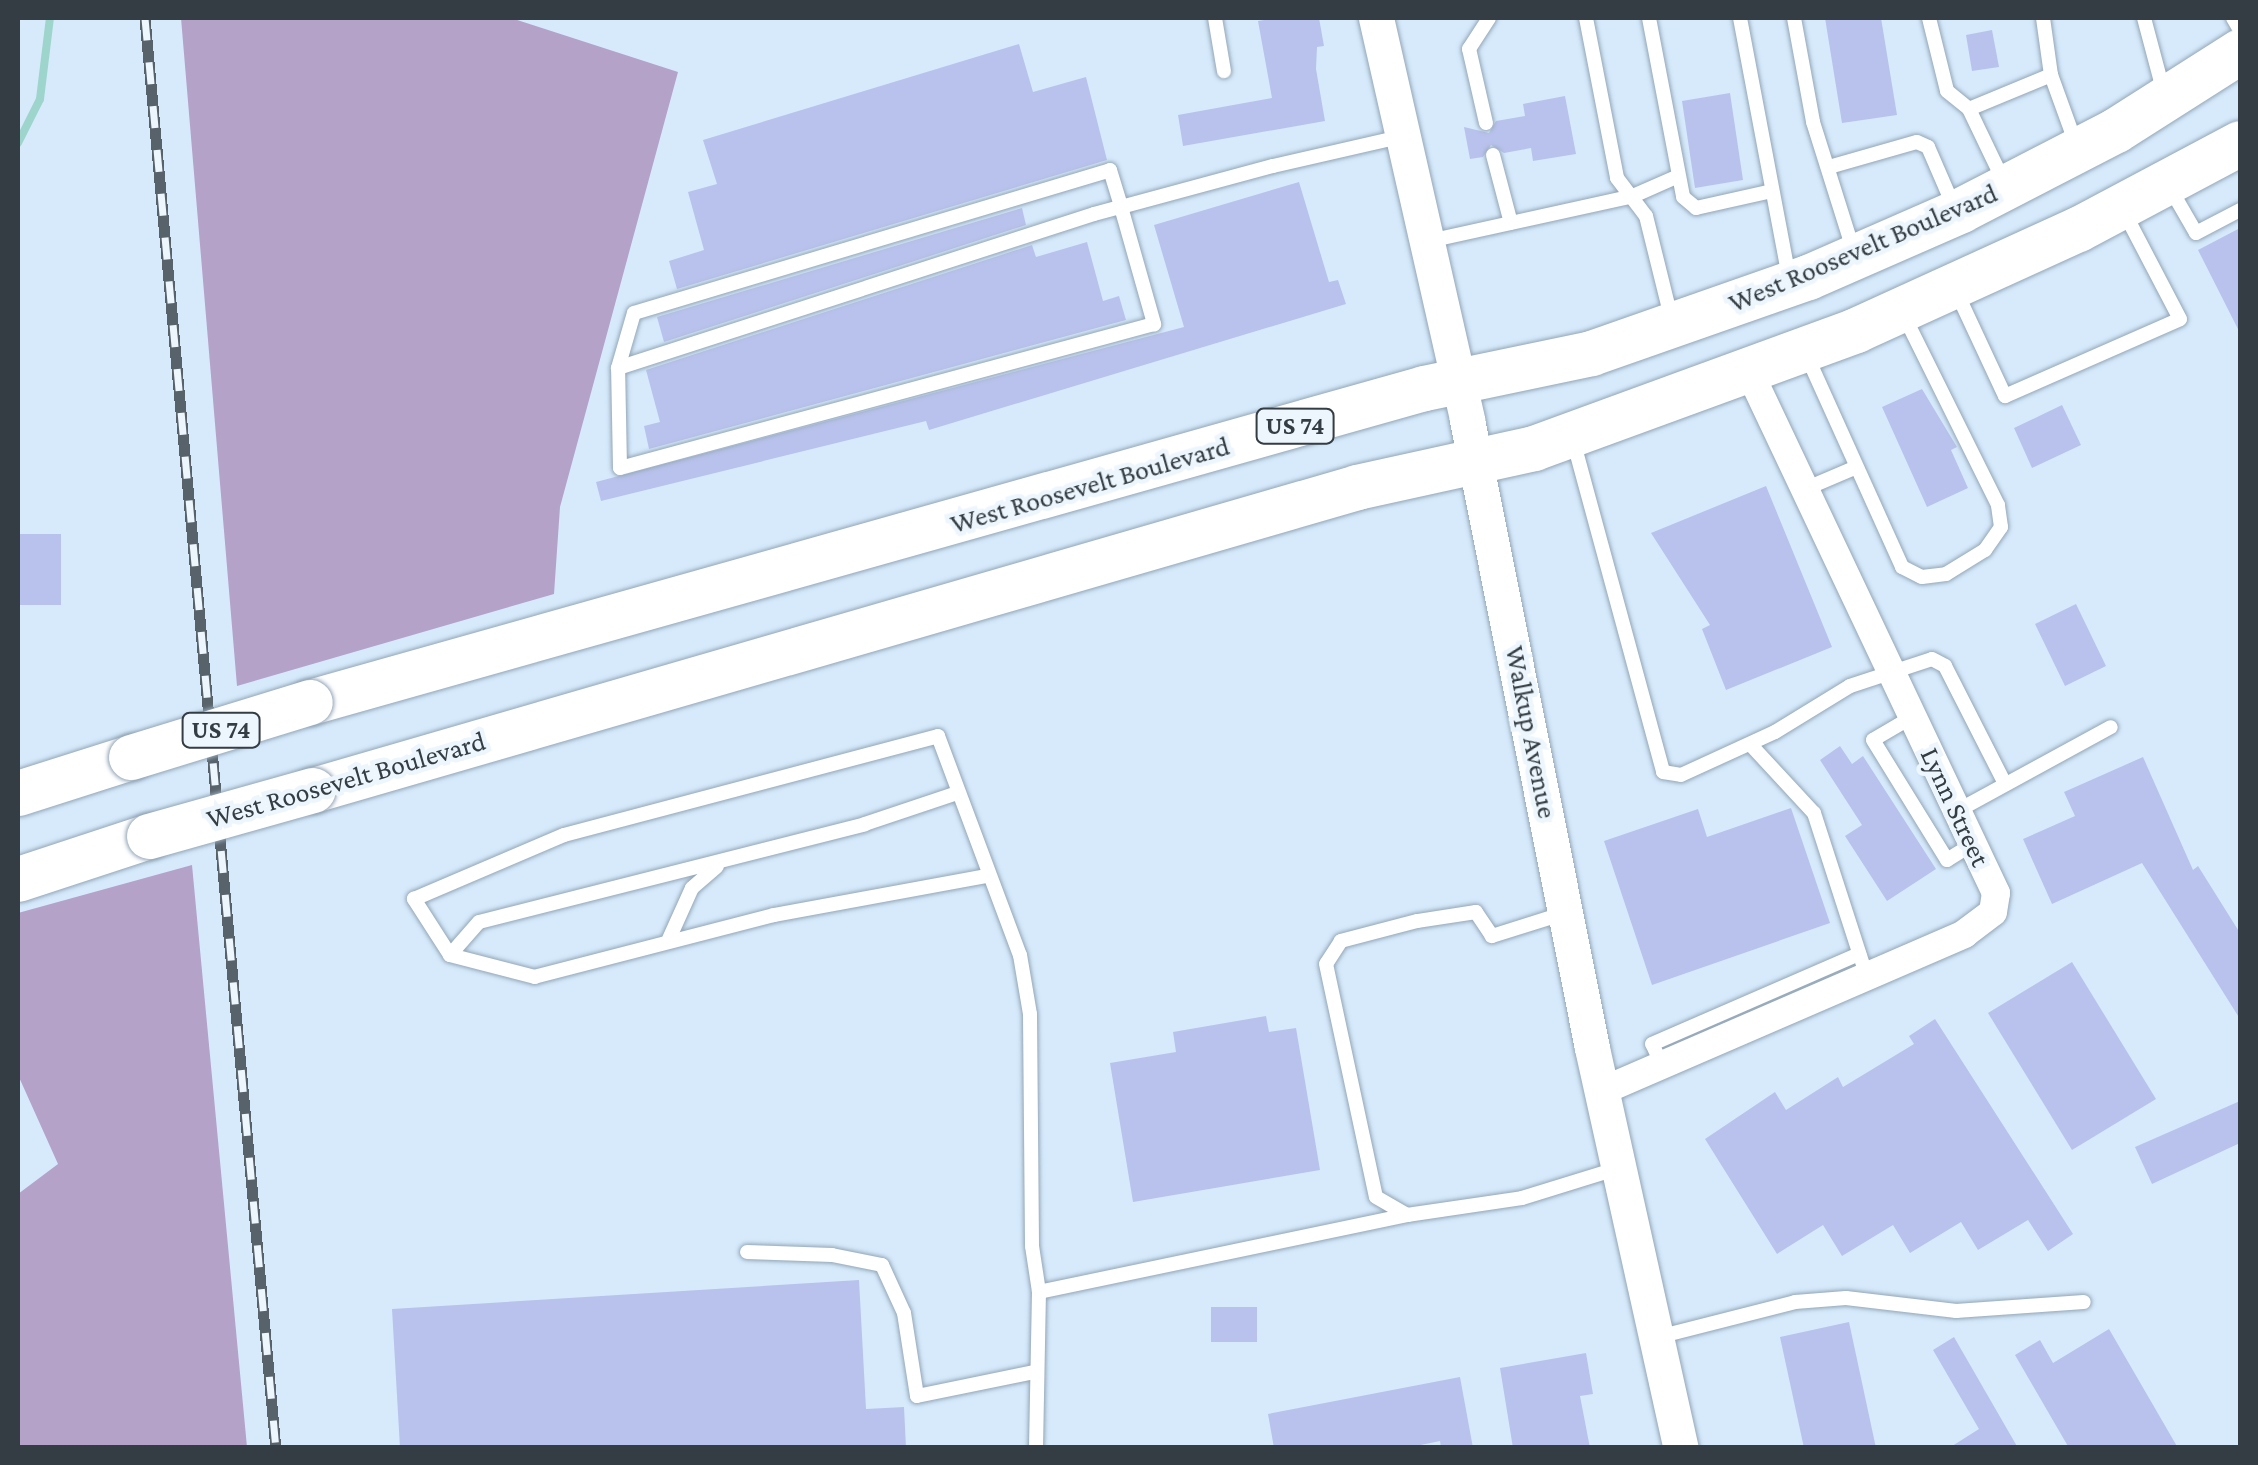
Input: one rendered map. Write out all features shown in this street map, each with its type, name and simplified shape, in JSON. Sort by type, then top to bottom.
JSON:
[{"type":"highway","name":"West Roosevelt Boulevard","points":[[18,793],[310,702],[1458,381],[1591,353],[1790,284],[1956,213],[2078,150],[2240,51]]},
{"type":"highway","name":"West Roosevelt Boulevard","points":[[18,879],[149,836],[1357,487],[1476,461],[1572,434],[1804,348],[1954,286],[2167,184],[2240,143]]},
{"type":"street","name":"Walkup Avenue","points":[[1376,18],[1423,242],[1476,461],[1602,1092],[1681,1448]]},
{"type":"street","name":"Lynn Street","points":[[1602,1092],[1863,965],[1964,934],[1993,912],[1996,893],[1748,369]]},
{"type":"lane","points":[[1215,18],[1224,71]]},
{"type":"lane","points":[[1486,123],[1469,49],[1489,18]]},
{"type":"lane","points":[[1586,18],[1617,178],[1646,216],[1673,325]]},
{"type":"lane","points":[[1649,18],[1674,178],[1696,208],[1772,191]]},
{"type":"lane","points":[[1740,18],[1790,284]]},
{"type":"lane","points":[[1794,18],[1813,122],[1830,166],[1855,256]]},
{"type":"lane","points":[[1930,18],[1946,91],[1969,109],[2006,187]]},
{"type":"lane","points":[[2043,18],[2052,75],[2078,150]]},
{"type":"lane","points":[[2144,18],[2166,98]]},
{"type":"lane","points":[[2233,18],[2240,30]]},
{"type":"lane","points":[[1969,109],[2052,75]]},
{"type":"lane","points":[[618,368],[1121,207],[1401,136]]},
{"type":"lane","points":[[1830,166],[1916,142],[1928,147],[1956,213]]},
{"type":"lane","points":[[1493,155],[1511,222]]},
{"type":"lane","points":[[1110,170],[1121,207],[1154,324],[620,468],[618,368],[634,312],[716,284],[1110,170]]},
{"type":"lane","points":[[1423,242],[1634,196],[1674,178]]},
{"type":"lane","points":[[2167,184],[2196,232],[2240,210]]},
{"type":"lane","points":[[1954,286],[2004,396],[2180,320],[2121,207]]},
{"type":"lane","points":[[1804,348],[1852,469],[1902,567],[1922,577],[1946,574],[1986,550],[2001,527],[1998,505],[1964,427],[1901,309]]},
{"type":"lane","points":[[1572,434],[1658,764],[1681,775],[1750,744],[1850,686],[1892,673],[1918,659],[1944,666],[2005,784]]},
{"type":"lane","points":[[1805,489],[1852,469]]},
{"type":"lane","points":[[1912,717],[1873,740],[1947,860],[1972,844]]},
{"type":"lane","points":[[1957,811],[2111,727]]},
{"type":"lane","points":[[988,876],[669,939],[535,978],[450,955],[414,899],[564,835],[938,736],[1020,955],[1030,1014],[1032,1246],[1039,1292],[1034,1372],[1036,1448]]},
{"type":"lane","points":[[1750,744],[1814,813],[1863,965]]},
{"type":"lane","points":[[450,955],[479,922],[721,862],[957,793]]},
{"type":"lane","points":[[669,939],[692,888],[721,862]]},
{"type":"lane","points":[[1407,1215],[1376,1197],[1326,964],[1341,940],[1417,922],[1476,912],[1492,936],[1566,913]]},
{"type":"lane","points":[[1039,1292],[1407,1215],[1522,1198],[1619,1168]]},
{"type":"lane","points":[[746,1252],[832,1255],[882,1265],[904,1313],[917,1396],[1034,1372]]},
{"type":"lane","points":[[1657,1337],[1812,1300],[1846,1298],[1956,1311],[2084,1302]]},
{"type":"shaded area","points":[[181,18],[511,18],[678,72],[560,507],[554,594],[237,686]]},
{"type":"shaded area","points":[[192,865],[247,1447],[18,1447],[18,1194],[58,1164],[18,1075],[18,913]]},
{"type":"building","points":[[1319,18],[1324,46],[1317,47],[1316,69],[1325,121],[1183,146],[1178,115],[1272,98],[1258,21]]},
{"type":"building","points":[[1825,18],[1881,18],[1897,115],[1842,123]]},
{"type":"building","points":[[1992,30],[1999,67],[1972,71],[1966,35]]},
{"type":"building","points":[[1019,44],[1033,92],[1086,77],[1107,160],[677,289],[669,261],[704,250],[688,192],[717,184],[703,140]]},
{"type":"building","points":[[1730,93],[1743,180],[1695,188],[1682,101]]},
{"type":"building","points":[[1565,96],[1576,154],[1533,161],[1531,148],[1504,153],[1491,145],[1483,157],[1470,159],[1464,127],[1489,133],[1496,121],[1525,116],[1523,104]]},
{"type":"building","points":[[1299,182],[1329,282],[1338,280],[1346,304],[929,430],[926,421],[601,501],[596,482],[1184,327],[1154,225]]},
{"type":"building","points":[[1022,208],[1026,225],[664,342],[657,317]]},
{"type":"building","points":[[2240,228],[2240,333],[2198,250]]},
{"type":"building","points":[[1087,242],[1103,301],[1119,296],[1126,320],[649,449],[644,426],[660,422],[646,370],[1032,245],[1036,257]]},
{"type":"building","points":[[1922,389],[1957,447],[1951,450],[1968,488],[1927,507],[1882,407]]},
{"type":"building","points":[[2062,405],[2081,445],[2032,468],[2014,428]]},
{"type":"building","points":[[1766,486],[1832,647],[1726,690],[1702,629],[1710,625],[1651,533]]},
{"type":"building","points":[[18,534],[61,534],[61,605],[18,605]]},
{"type":"building","points":[[2076,604],[2106,666],[2065,686],[2035,624]]},
{"type":"building","points":[[1840,746],[1852,764],[1863,756],[1936,869],[1887,901],[1845,836],[1862,825],[1820,760]]},
{"type":"building","points":[[2143,757],[2193,870],[2198,866],[2240,933],[2240,1019],[2142,863],[2052,904],[2023,839],[2075,816],[2064,792]]},
{"type":"building","points":[[1791,808],[1830,923],[1652,985],[1604,841],[1698,809],[1707,837]]},
{"type":"building","points":[[2072,962],[2156,1099],[2072,1150],[1988,1013]]},
{"type":"building","points":[[1266,1016],[1269,1032],[1296,1028],[1320,1170],[1133,1202],[1110,1063],[1176,1052],[1173,1032]]},
{"type":"building","points":[[1935,1019],[2073,1234],[2048,1251],[2028,1220],[1978,1250],[1961,1222],[1910,1253],[1893,1225],[1842,1256],[1823,1225],[1777,1254],[1705,1139],[1775,1092],[1786,1110],[1838,1077],[1843,1087],[1914,1044],[1909,1036]]},
{"type":"building","points":[[2240,1101],[2240,1143],[2152,1184],[2135,1147]]},
{"type":"building","points":[[859,1280],[866,1409],[904,1407],[906,1448],[400,1448],[392,1309]]},
{"type":"building","points":[[1211,1307],[1257,1307],[1257,1342],[1211,1342]]},
{"type":"building","points":[[1849,1322],[1876,1448],[1804,1448],[1780,1337]]},
{"type":"building","points":[[2109,1329],[2178,1448],[2069,1448],[2015,1355],[2040,1340],[2053,1363]]},
{"type":"building","points":[[1954,1337],[2018,1448],[1949,1448],[1979,1429],[1933,1350]]},
{"type":"building","points":[[1586,1353],[1593,1394],[1580,1396],[1590,1448],[1513,1448],[1500,1368]]},
{"type":"building","points":[[1460,1377],[1473,1448],[1441,1448],[1440,1441],[1406,1448],[1274,1448],[1268,1414]]},
{"type":"waterway","points":[[18,143],[40,99],[50,18]]},
{"type":"railway","points":[[145,18],[276,1448]]}]
